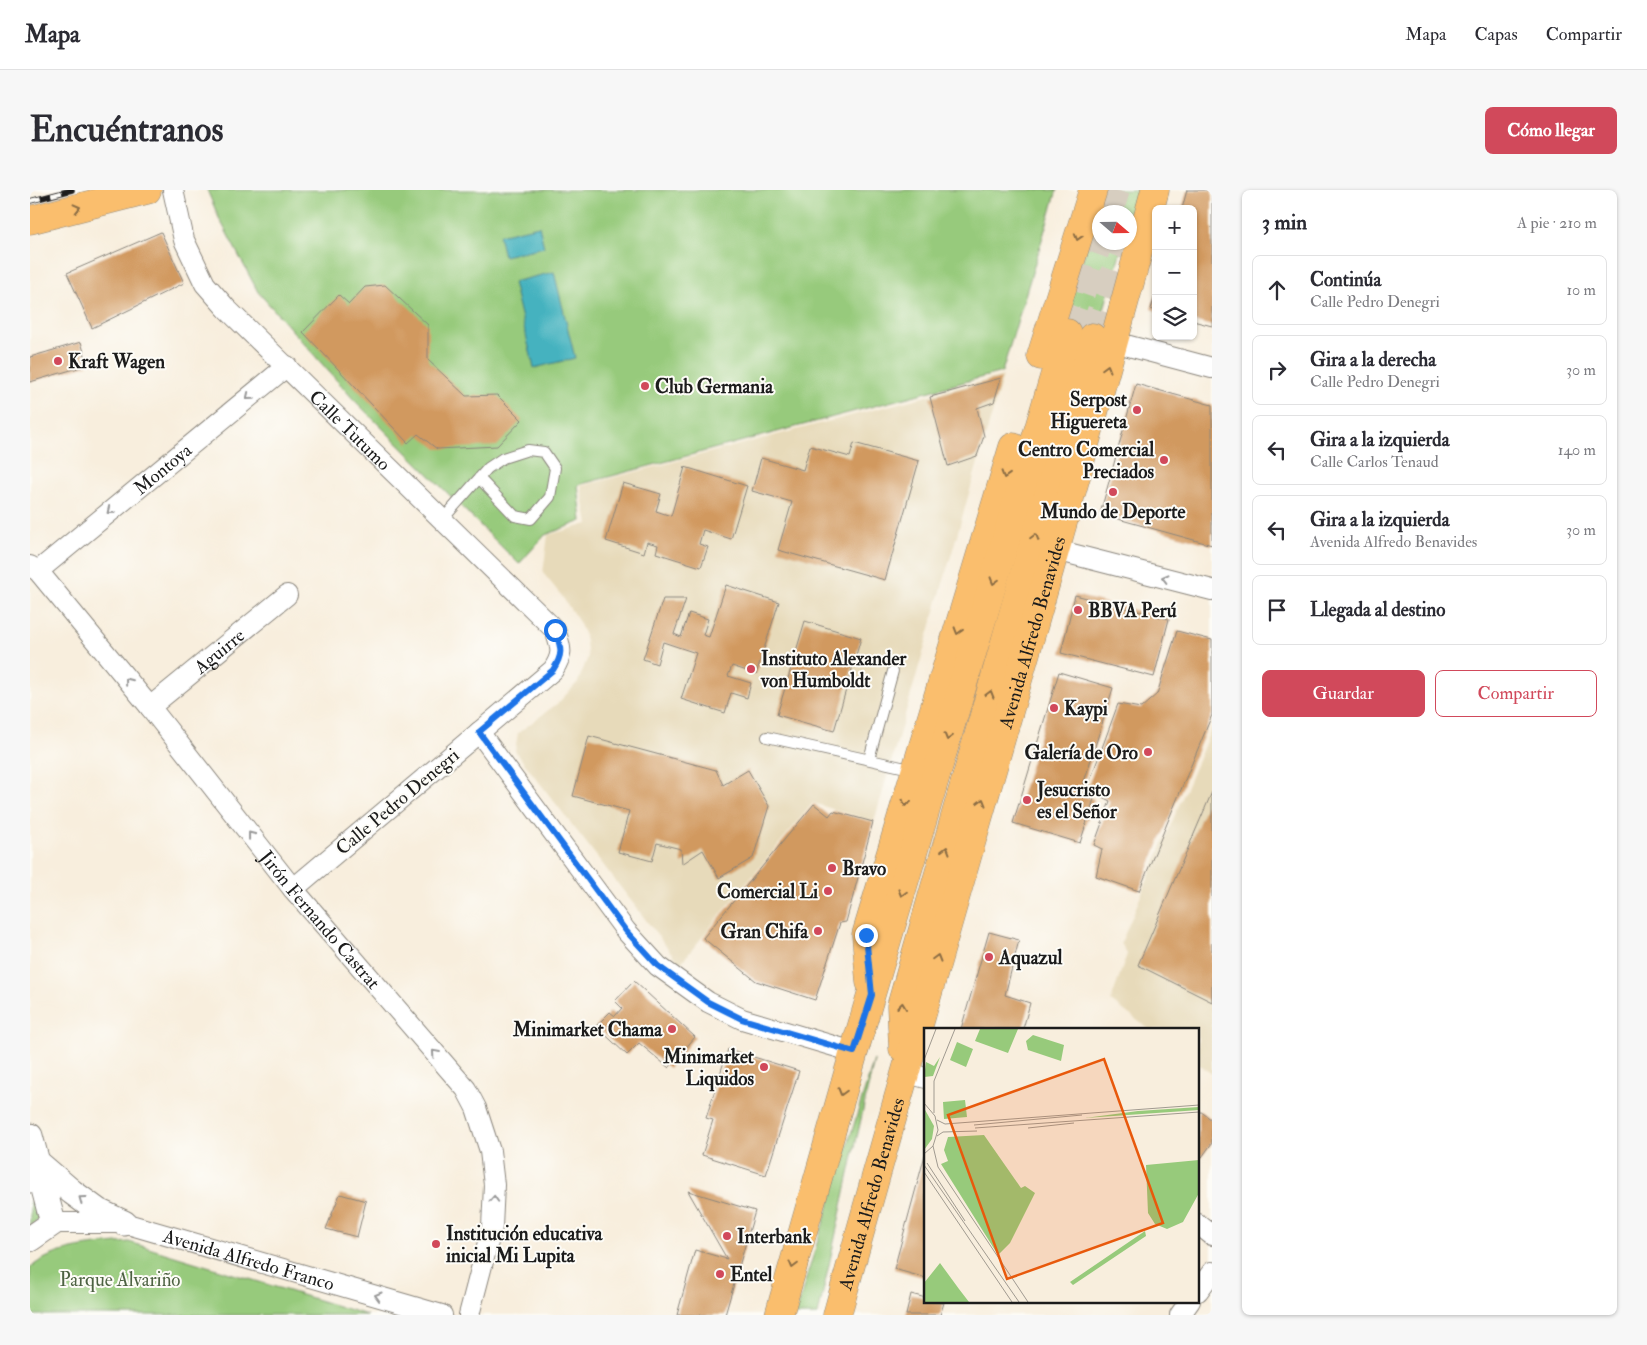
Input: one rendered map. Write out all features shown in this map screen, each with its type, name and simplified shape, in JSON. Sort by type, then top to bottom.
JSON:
[{"type":"main road","points":[[30,220],[147,190]]},
{"type":"main road","name":"Avenida Alfredo Benavides","points":[[872,995],[866,935],[1030,391],[1093,190]]},
{"type":"main road","name":"Avenida Alfredo Benavides","points":[[779,1315],[872,995],[1091,337],[1155,190]]},
{"type":"main road","name":"Avenida Alfredo Benavides","points":[[928,1028],[1056,550],[1091,337]]},
{"type":"main road","name":"Avenida Alfredo Benavides","points":[[915,1075],[901,1006],[1091,337]]},
{"type":"main road","name":"Avenida Alfredo Benavides","points":[[837,1315],[915,1075],[924,1041]]},
{"type":"street","name":"Calle Tutumo","points":[[173,190],[184,240],[205,284],[228,309],[555,630],[562,649]]},
{"type":"street","points":[[1091,337],[1212,368]]},
{"type":"street","name":"Montoya","points":[[34,568],[287,366]]},
{"type":"street","points":[[1056,550],[1212,590]]},
{"type":"street","name":"Jirón Fernando Castrat","points":[[34,568],[150,707],[293,889],[466,1089],[476,1108],[490,1151],[494,1185],[492,1227],[470,1315]]},
{"type":"street","name":"Aguirre","points":[[150,707],[287,595]]},
{"type":"street","name":"Calle Pedro Denegri","points":[[293,889],[553,670],[562,649]]},
{"type":"street","points":[[479,732],[626,931],[658,966],[708,1002],[735,1016],[854,1052]]},
{"type":"street","points":[[30,1136],[34,1171],[54,1223],[30,1238]]},
{"type":"street","points":[[34,1171],[72,1192],[98,1211],[124,1223]]},
{"type":"street","name":"Avenida Alfredo Franco","points":[[54,1223],[124,1223],[442,1315]]},
{"type":"street","points":[[1200,1226],[1212,1235]]},
{"type":"street","points":[[1200,1288],[1212,1272]]},
{"type":"street","points":[[1180,1315],[1189,1302]]},
{"type":"lane","points":[[443,519],[479,478],[488,468],[503,458],[528,450],[544,452],[555,468],[550,497],[531,519],[515,516],[479,478]]},
{"type":"lane","points":[[869,759],[893,671]]},
{"type":"lane","points":[[767,737],[916,770]]},
{"type":"shaded area","name":"Instituto Alexander von Humboldt","points":[[1003,376],[874,822],[813,803],[680,964],[515,751],[518,733],[558,703],[578,682],[588,657],[585,636],[579,622],[543,573],[548,535],[588,524],[581,486]]},
{"type":"shaded area","points":[[1212,727],[1212,1074],[1200,1065],[1200,1028],[1148,1028],[1111,1001],[1127,954],[1121,943]]},
{"type":"green space","name":"Club Germania","points":[[207,190],[1057,190],[1002,372],[578,485],[582,521],[545,535],[519,564],[355,401],[258,292],[219,218]]},
{"type":"green space","points":[[1103,190],[1139,190],[1135,205],[1099,205]]},
{"type":"green space","points":[[1092,228],[1092,250],[1121,250],[1098,330],[1065,321]]},
{"type":"green space","points":[[874,1060],[818,1315],[796,1315],[805,1282]]},
{"type":"green space","points":[[30,1201],[40,1208],[42,1216],[30,1226]]},
{"type":"green space","name":"Parque Alvariño","points":[[129,1242],[367,1315],[30,1315],[30,1268],[52,1255],[64,1251]]},
{"type":"water","points":[[539,226],[544,247],[504,256],[499,235]]},
{"type":"water","points":[[554,272],[575,358],[534,368],[513,282]]},
{"type":"building","points":[[1187,190],[1212,190],[1212,326],[1197,322],[1197,205],[1183,205]]},
{"type":"building","points":[[161,232],[184,283],[92,328],[67,273]]},
{"type":"building","points":[[385,285],[428,325],[428,360],[466,396],[497,395],[522,420],[497,446],[437,449],[418,434],[408,443],[303,332],[339,295],[349,304],[365,287]]},
{"type":"building","name":"Kraft Wagen","points":[[81,342],[88,365],[30,382],[30,357]]},
{"type":"building","points":[[1001,378],[994,402],[977,408],[984,436],[977,456],[948,466],[930,397]]},
{"type":"building","name":"Centro Comercial Preciados","points":[[1136,384],[1212,405],[1212,545],[1100,514]]},
{"type":"building","points":[[854,443],[919,461],[885,580],[778,550],[792,502],[752,491],[761,458],[803,470],[810,446],[850,457]]},
{"type":"building","points":[[685,467],[747,486],[731,539],[703,530],[699,544],[708,547],[701,567],[656,553],[658,545],[647,542],[644,553],[606,541],[623,483],[661,494],[656,511],[671,516]]},
{"type":"building","points":[[726,585],[779,602],[756,674],[732,666],[728,676],[751,683],[747,698],[731,693],[725,713],[681,699],[696,653],[663,642],[657,664],[643,659],[663,599],[686,599],[674,634],[681,637],[689,613],[708,619],[703,635],[709,637]]},
{"type":"building","points":[[1075,595],[1169,619],[1154,677],[1061,653]]},
{"type":"building","points":[[805,621],[861,638],[834,731],[777,715]]},
{"type":"building","name":"Galería de Oro","points":[[1177,631],[1212,640],[1212,715],[1139,891],[1096,876],[1102,849],[1094,845],[1110,801],[1087,789],[1118,704],[1141,708],[1157,694]]},
{"type":"building","points":[[1059,672],[1113,688],[1080,795],[1094,799],[1080,843],[1013,823]]},
{"type":"building","points":[[589,736],[716,770],[723,785],[748,770],[769,806],[753,858],[719,878],[703,850],[682,864],[681,849],[657,843],[652,861],[618,852],[629,811],[573,796]]},
{"type":"building","points":[[1212,792],[1212,1002],[1138,965]]},
{"type":"building","points":[[814,804],[829,816],[833,811],[873,822],[846,922],[840,923],[815,1000],[756,981],[703,938]]},
{"type":"building","points":[[989,932],[1019,940],[1005,995],[1030,1003],[1023,1028],[961,1028]]},
{"type":"building","points":[[634,981],[695,1037],[669,1068],[639,1043],[627,1055],[596,1026],[610,1012],[615,1016],[622,1008],[615,1001]]},
{"type":"building","points":[[728,1049],[799,1071],[766,1175],[702,1155],[713,1120],[706,1118]]},
{"type":"building","points":[[1200,1111],[1212,1120],[1212,1143],[1202,1157],[1200,1156]]},
{"type":"building","points":[[924,1159],[924,1277],[894,1269]]},
{"type":"building","points":[[688,1191],[755,1211],[725,1315],[677,1315],[695,1250],[727,1259]]},
{"type":"building","points":[[340,1194],[366,1201],[357,1237],[326,1229]]},
{"type":"building","points":[[911,1294],[924,1297],[924,1302],[944,1303],[940,1315],[906,1315]]},
{"type":"tunnel","points":[[1111,205],[1116,190]]},
{"type":"tunnel","points":[[1067,333],[1096,250]]},
{"type":"tunnel","points":[[1092,337],[1122,250]]},
{"type":"railway","points":[[30,201],[72,190]]},
{"type":"place","name":"Kraft Wagen","points":[[58,361]]},
{"type":"place","name":"Club Germania","points":[[645,386]]},
{"type":"place","name":"Serpost Higuereta","points":[[1137,410]]},
{"type":"place","name":"Centro Comercial Preciados","points":[[1164,460]]},
{"type":"place","name":"Mundo de Deporte","points":[[1113,492]]},
{"type":"place","name":"BBVA Perú","points":[[1078,610]]},
{"type":"place","name":"Instituto Alexander von Humboldt","points":[[751,669]]},
{"type":"place","name":"Kaypi","points":[[1054,708]]},
{"type":"place","name":"Galería de Oro","points":[[1148,752]]},
{"type":"place","name":"Jesucristo es el Señor","points":[[1027,800]]},
{"type":"place","name":"Bravo","points":[[832,868]]},
{"type":"place","name":"Comercial Li","points":[[828,891]]},
{"type":"place","name":"Gran Chifa","points":[[818,931]]},
{"type":"place","name":"Aquazul","points":[[989,957]]},
{"type":"place","name":"Minimarket Chama","points":[[672,1029]]},
{"type":"place","name":"Minimarket Liquidos","points":[[764,1067]]},
{"type":"place","name":"Interbank","points":[[727,1236]]},
{"type":"place","name":"Institución educativa inicial Mi Lupita","points":[[436,1244]]},
{"type":"place","name":"Entel","points":[[720,1274]]},
{"type":"route","points":[[555,630],[562,649],[553,670],[479,732],[626,931],[658,966],[721,1010],[742,1019],[854,1052],[872,995],[866,935]]}]
